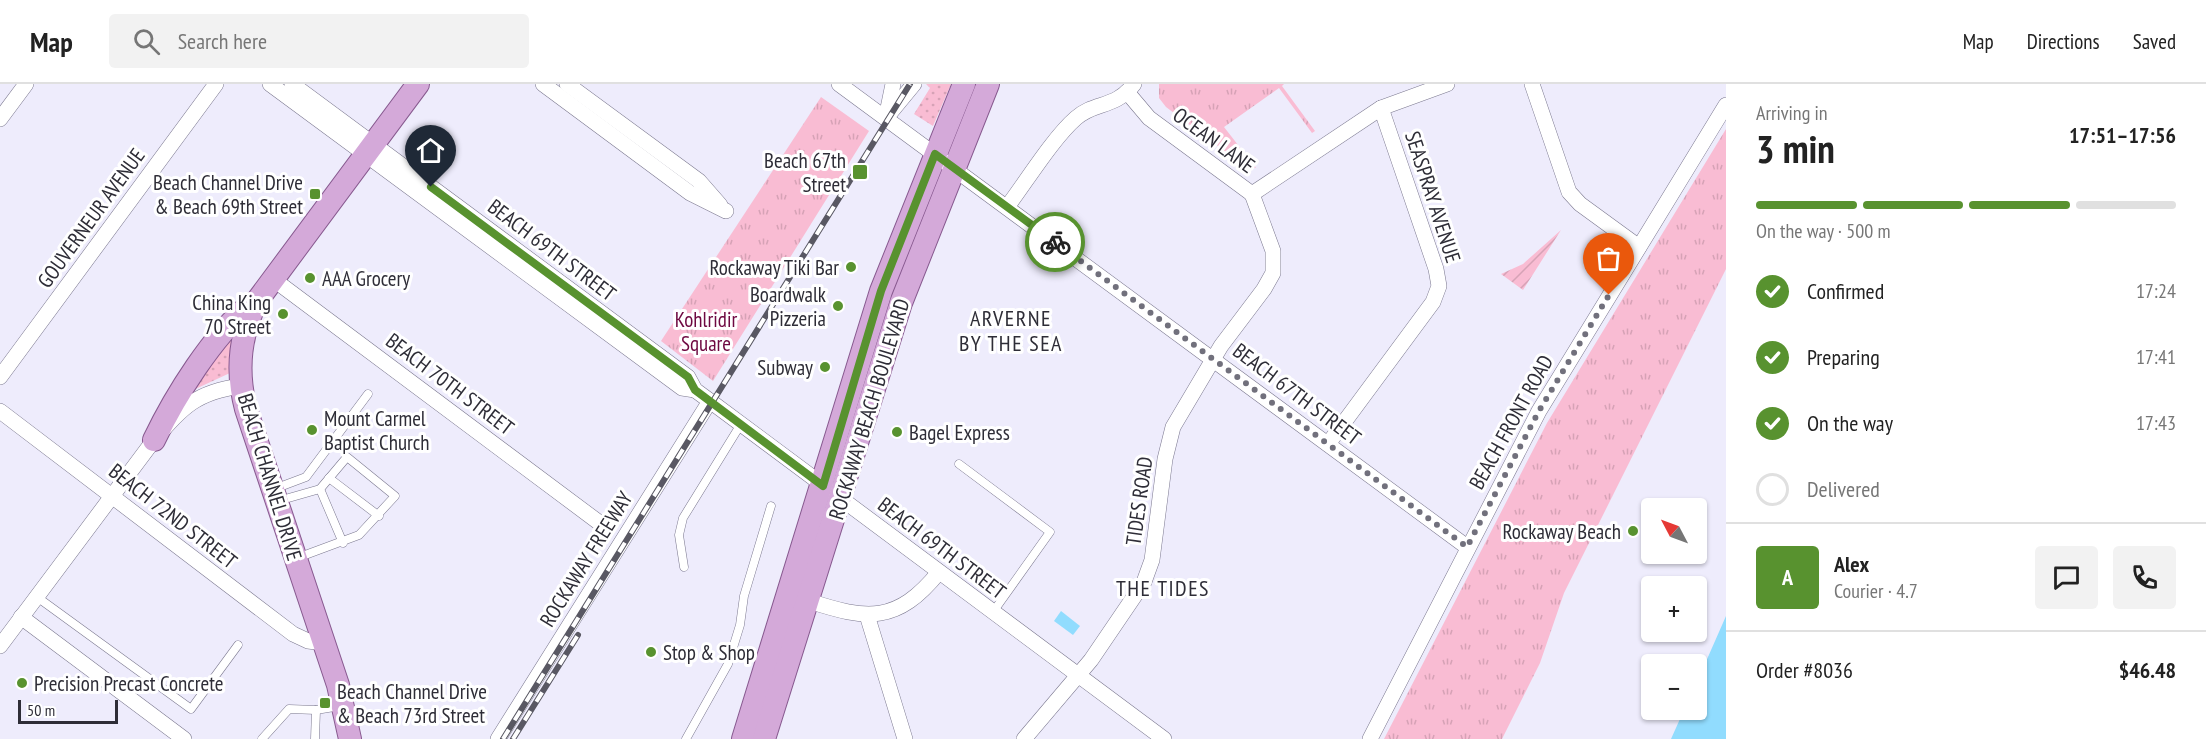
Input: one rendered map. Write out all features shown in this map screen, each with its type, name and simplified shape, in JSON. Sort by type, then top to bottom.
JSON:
[{"type":"main road","name":"BEACH CHANNEL DRIVE","points":[[350,739],[344,705],[274,495],[241,386],[242,339],[248,319],[267,287],[418,84]]},
{"type":"main road","name":"ROCKAWAY BEACH BOULEVARD","points":[[944,160],[964,84]]},
{"type":"main road","name":"ROCKAWAY BEACH BOULEVARD","points":[[764,739],[841,500],[884,320],[895,253],[944,160],[988,84]]},
{"type":"main road","points":[[154,440],[171,404],[236,317],[267,287]]},
{"type":"main road","name":"ROCKAWAY BEACH BOULEVARD","points":[[743,739],[823,486],[884,320]]},
{"type":"street","points":[[0,119],[26,84]]},
{"type":"street","name":"GOUVERNEUR AVENUE","points":[[0,377],[216,84]]},
{"type":"street","name":"BEACH 69TH STREET","points":[[270,84],[369,149],[688,377],[695,390],[1164,739]]},
{"type":"street","name":"BEACH 69TH STREET","points":[[292,84],[369,149]]},
{"type":"street","points":[[543,84],[690,193],[726,212],[699,181],[567,84]]},
{"type":"street","name":"BEACH 67TH STREET","points":[[839,84],[1467,547]]},
{"type":"street","points":[[886,118],[893,84]]},
{"type":"street","points":[[886,118],[914,84]]},
{"type":"street","points":[[1252,194],[1382,108],[1448,84]]},
{"type":"street","points":[[1532,84],[1569,192],[1580,204],[1639,247]]},
{"type":"street","points":[[1007,207],[1076,118],[1088,111],[1113,103],[1131,88]]},
{"type":"street","name":"OCEAN LANE","points":[[1131,88],[1149,118],[1252,194]]},
{"type":"street","name":"BEACH FRONT ROAD","points":[[1370,739],[1539,411],[1726,105]]},
{"type":"street","name":"SEASPRAY AVENUE","points":[[1328,444],[1433,302],[1439,286],[1436,269],[1382,108]]},
{"type":"street","name":"TIDES ROAD","points":[[1024,739],[1078,675],[1128,610],[1144,582],[1154,548],[1170,437],[1183,407],[1273,273],[1273,252],[1252,194]]},
{"type":"street","name":"BEACH 70TH STREET","points":[[267,287],[601,524]]},
{"type":"street","points":[[0,646],[154,440],[191,401],[206,393],[241,386]]},
{"type":"street","name":"ROCKAWAY FREEWAY","points":[[498,739],[710,401]]},
{"type":"street","name":"BEACH 72ND STREET","points":[[0,411],[293,634],[308,641],[324,643]]},
{"type":"street","points":[[809,601],[848,614],[867,615],[885,612],[922,591],[939,572]]},
{"type":"street","points":[[867,615],[905,739]]},
{"type":"street","points":[[21,617],[184,739]]},
{"type":"lane","points":[[274,495],[306,477],[368,394]]},
{"type":"lane","points":[[684,567],[680,535],[683,518],[741,424]]},
{"type":"lane","points":[[274,495],[320,489],[347,457],[395,496],[363,532],[342,543],[296,558]]},
{"type":"lane","points":[[959,464],[1050,532],[993,612]]},
{"type":"lane","points":[[329,478],[379,516]]},
{"type":"lane","points":[[320,489],[342,543]]},
{"type":"lane","points":[[689,738],[728,664],[740,625],[744,596],[771,506]]},
{"type":"lane","points":[[37,597],[191,709],[238,645]]},
{"type":"lane","points":[[262,739],[289,709],[316,710],[344,705]]},
{"type":"lane","points":[[315,739],[316,710]]},
{"type":"green space","points":[[926,84],[951,84],[933,126],[914,114],[930,88]]},
{"type":"green space","points":[[1159,84],[1284,84],[1282,86],[1315,131],[1312,133],[1279,88],[1224,127],[1256,168],[1247,168],[1166,107],[1159,98]]},
{"type":"green space","name":"Kohlridir Square","points":[[821,97],[869,131],[713,381],[661,341]]},
{"type":"green space","points":[[1726,129],[1726,269],[1564,593],[1540,663],[1502,739],[1384,739],[1547,423]]},
{"type":"green space","points":[[1561,230],[1523,290],[1501,274],[1523,264]]},
{"type":"green space","points":[[234,329],[230,373],[191,391]]},
{"type":"water","points":[[1061,611],[1080,626],[1073,635],[1054,621]]},
{"type":"water","points":[[1726,616],[1726,739],[1671,739],[1680,720],[1707,720],[1707,659]]},
{"type":"railway","points":[[503,739],[910,84]]},
{"type":"railway","points":[[513,739],[578,635]]},
{"type":"way so far","points":[[1055,242],[1467,547],[1539,411],[1609,295]]},
{"type":"place","name":"Beach 67th Street","points":[[860,172]]},
{"type":"place","name":"Beach Channel Drive & Beach 69th Street","points":[[315,194]]},
{"type":"place","name":"Rockaway Tiki Bar","points":[[851,267]]},
{"type":"place","name":"AAA Grocery","points":[[310,278]]},
{"type":"place","name":"Boardwalk Pizzeria","points":[[838,306]]},
{"type":"place","name":"China King 70 Street","points":[[283,314]]},
{"type":"place","name":"Subway","points":[[825,367]]},
{"type":"place","name":"Mount Carmel Baptist Church","points":[[312,430]]},
{"type":"place","name":"Bagel Express","points":[[897,432]]},
{"type":"place","name":"Rockaway Beach","points":[[1633,531]]},
{"type":"place","name":"Stop & Shop","points":[[651,652]]},
{"type":"place","name":"Precision Precast Concrete","points":[[22,683]]},
{"type":"place","name":"Beach Channel Drive & Beach 73rd Street","points":[[325,703]]},
{"type":"district","name":"ARVERNE BY THE SEA","points":[[1011,330]]},
{"type":"district","name":"THE TIDES","points":[[1163,588]]},
{"type":"route","points":[[431,187],[688,377],[695,390],[823,486],[881,291],[935,154],[1055,242]]}]
